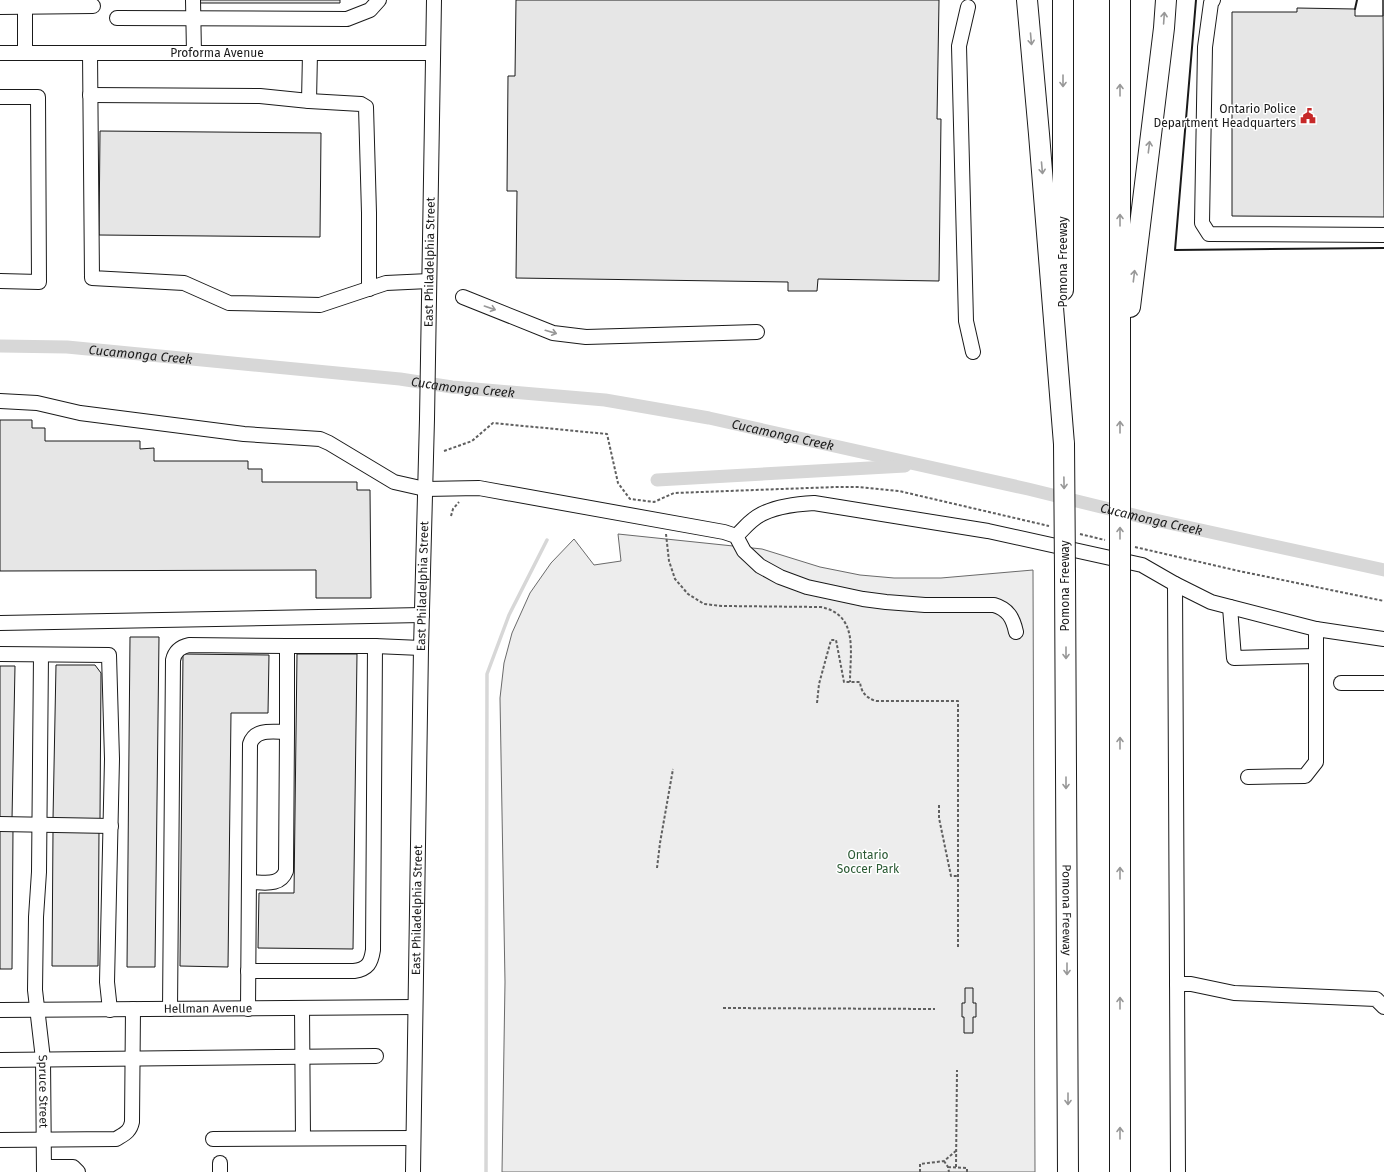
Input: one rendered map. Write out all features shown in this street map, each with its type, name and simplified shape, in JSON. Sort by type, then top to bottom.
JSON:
[{"type":"highway","points":[[1027,0],[1064,444]]},
{"type":"highway","name":"Pomona Freeway","points":[[1063,0],[1068,1172]]},
{"type":"highway","points":[[1120,0],[1120,1172]]},
{"type":"highway","points":[[1120,399],[1164,28],[1166,0]]},
{"type":"street","points":[[193,0],[194,53]]},
{"type":"street","points":[[117,18],[347,19],[370,10],[379,0]]},
{"type":"street","name":"East Philadelphia Street","points":[[413,1172],[421,648],[427,419],[434,0]]},
{"type":"street","points":[[1213,0],[1211,3],[1205,47],[1202,216],[1202,223],[1210,234],[1384,235]]},
{"type":"street","points":[[0,7],[93,6]]},
{"type":"street","points":[[25,7],[25,53]]},
{"type":"street","points":[[968,7],[959,46],[966,321],[973,352]]},
{"type":"street","name":"Proforma Avenue","points":[[0,53],[433,53]]},
{"type":"street","points":[[90,53],[92,278],[184,283],[230,303],[320,306],[386,283],[429,280]]},
{"type":"street","points":[[309,101],[310,53]]},
{"type":"street","points":[[90,96],[260,96],[361,104],[366,107],[369,213],[369,289]]},
{"type":"street","points":[[0,98],[38,97],[39,282],[0,281]]},
{"type":"street","points":[[463,297],[553,333],[586,337],[757,332]]},
{"type":"street","points":[[0,401],[36,403],[80,413],[221,431],[320,440],[329,443],[394,482],[425,489],[479,488],[713,529],[736,536],[744,551],[760,566],[807,588],[886,602],[930,605],[994,605],[1000,607],[1012,617],[1016,632]]},
{"type":"street","points":[[736,536],[755,518],[775,509],[795,504],[814,503],[988,531],[1142,565],[1211,602],[1316,629],[1384,638]]},
{"type":"street","points":[[1175,584],[1178,1172]]},
{"type":"street","points":[[1230,607],[1234,658],[1316,656]]},
{"type":"street","points":[[0,623],[422,615]]},
{"type":"street","points":[[1248,777],[1304,776],[1316,762],[1316,629]]},
{"type":"street","points":[[170,1009],[174,655],[180,648],[189,645],[375,646],[421,648]]},
{"type":"street","points":[[249,882],[279,881],[284,877],[286,871],[287,646]]},
{"type":"street","points":[[248,971],[354,971],[361,970],[370,963],[373,950],[375,646]]},
{"type":"street","points":[[0,654],[109,656],[112,759],[106,982],[110,1010]]},
{"type":"street","name":"Spruce Street","points":[[42,655],[35,990],[43,1059],[44,1169]]},
{"type":"street","points":[[1341,683],[1384,683]]},
{"type":"street","points":[[248,1009],[250,744],[254,737],[262,732],[287,732]]},
{"type":"street","points":[[0,824],[111,826]]},
{"type":"street","points":[[1177,984],[1191,984],[1234,993],[1381,999]]},
{"type":"street","name":"Hellman Avenue","points":[[0,1010],[416,1007]]},
{"type":"street","points":[[302,1008],[303,1138]]},
{"type":"street","points":[[0,1140],[116,1139],[127,1133],[132,1122],[133,1009]]},
{"type":"street","points":[[0,1060],[376,1056]]},
{"type":"street","points":[[213,1139],[413,1138]]},
{"type":"street","points":[[44,1169],[73,1167],[78,1172]]},
{"type":"path","points":[[666,533],[669,561],[675,579],[688,594],[704,604],[722,606],[821,607],[832,609],[841,617],[849,630],[850,682]]},
{"type":"path","points":[[817,703],[819,684],[831,640],[836,640],[844,682],[860,682],[865,696],[870,699],[876,701],[958,701],[958,946]]},
{"type":"path","points":[[657,868],[673,769]]},
{"type":"path","points":[[938,804],[938,818],[951,876],[957,876]]},
{"type":"path","points":[[723,1008],[935,1009]]},
{"type":"path","points":[[956,1167],[957,1070]]},
{"type":"path","points":[[920,1172],[920,1164],[944,1161],[957,1150]]},
{"type":"path","points":[[944,1161],[949,1172]]},
{"type":"path","points":[[948,1167],[967,1168],[967,1172]]},
{"type":"shaded area","name":"Ontario Soccer Park","points":[[618,534],[762,549],[820,567],[860,575],[894,578],[941,578],[1033,570],[1035,1172],[502,1172],[505,982],[500,698],[504,663],[512,633],[530,593],[551,563],[574,539],[594,565],[621,561]]},
{"type":"building","points":[[198,0],[340,0],[340,3],[198,3]]},
{"type":"building","points":[[516,0],[939,0],[937,119],[941,119],[939,281],[818,279],[817,291],[788,291],[788,282],[516,278],[517,191],[507,191],[508,76],[515,76]]},
{"type":"building","name":"Ontario Police Department Headquarters","points":[[1383,0],[1384,217],[1232,216],[1232,12],[1297,12],[1297,8],[1355,9],[1355,16],[1383,16]]},
{"type":"building","points":[[100,131],[321,133],[320,237],[99,235]]},
{"type":"building","points":[[0,420],[32,420],[32,428],[45,428],[45,441],[140,441],[140,449],[154,448],[154,461],[248,461],[248,469],[262,469],[262,482],[357,482],[357,490],[370,490],[371,598],[316,598],[316,570],[0,571]]},
{"type":"building","points":[[130,637],[159,637],[155,967],[127,967]]},
{"type":"building","points":[[183,654],[269,655],[268,713],[231,713],[228,967],[180,966]]},
{"type":"building","points":[[297,654],[357,654],[353,949],[258,948],[259,893],[294,893]]},
{"type":"building","points":[[56,665],[95,665],[101,673],[100,819],[53,819]]},
{"type":"building","points":[[0,666],[15,666],[12,819],[0,818]]},
{"type":"building","points":[[0,829],[13,829],[12,969],[0,969]]},
{"type":"building","points":[[53,831],[99,831],[98,966],[52,966]]},
{"type":"building","points":[[965,988],[973,988],[973,1003],[976,1003],[976,1017],[973,1017],[973,1033],[964,1033],[962,1003],[965,1003]]},
{"type":"waterway","name":"Cucamonga Creek","points":[[0,346],[67,347],[400,379],[452,387],[605,400],[709,418],[1028,489],[1146,518],[1384,570]]},
{"type":"waterway","name":"Cucamonga Creek","points":[[657,480],[905,466]]},
{"type":"waterway","points":[[486,1172],[487,674],[509,615],[547,540]]},
{"type":"wall","points":[[1196,0],[1175,250],[1384,248]]},
{"type":"wall","points":[[1355,9],[1357,0]]},
{"type":"place","name":"Ontario Police Department Headquarters","points":[[1308,116]]}]
